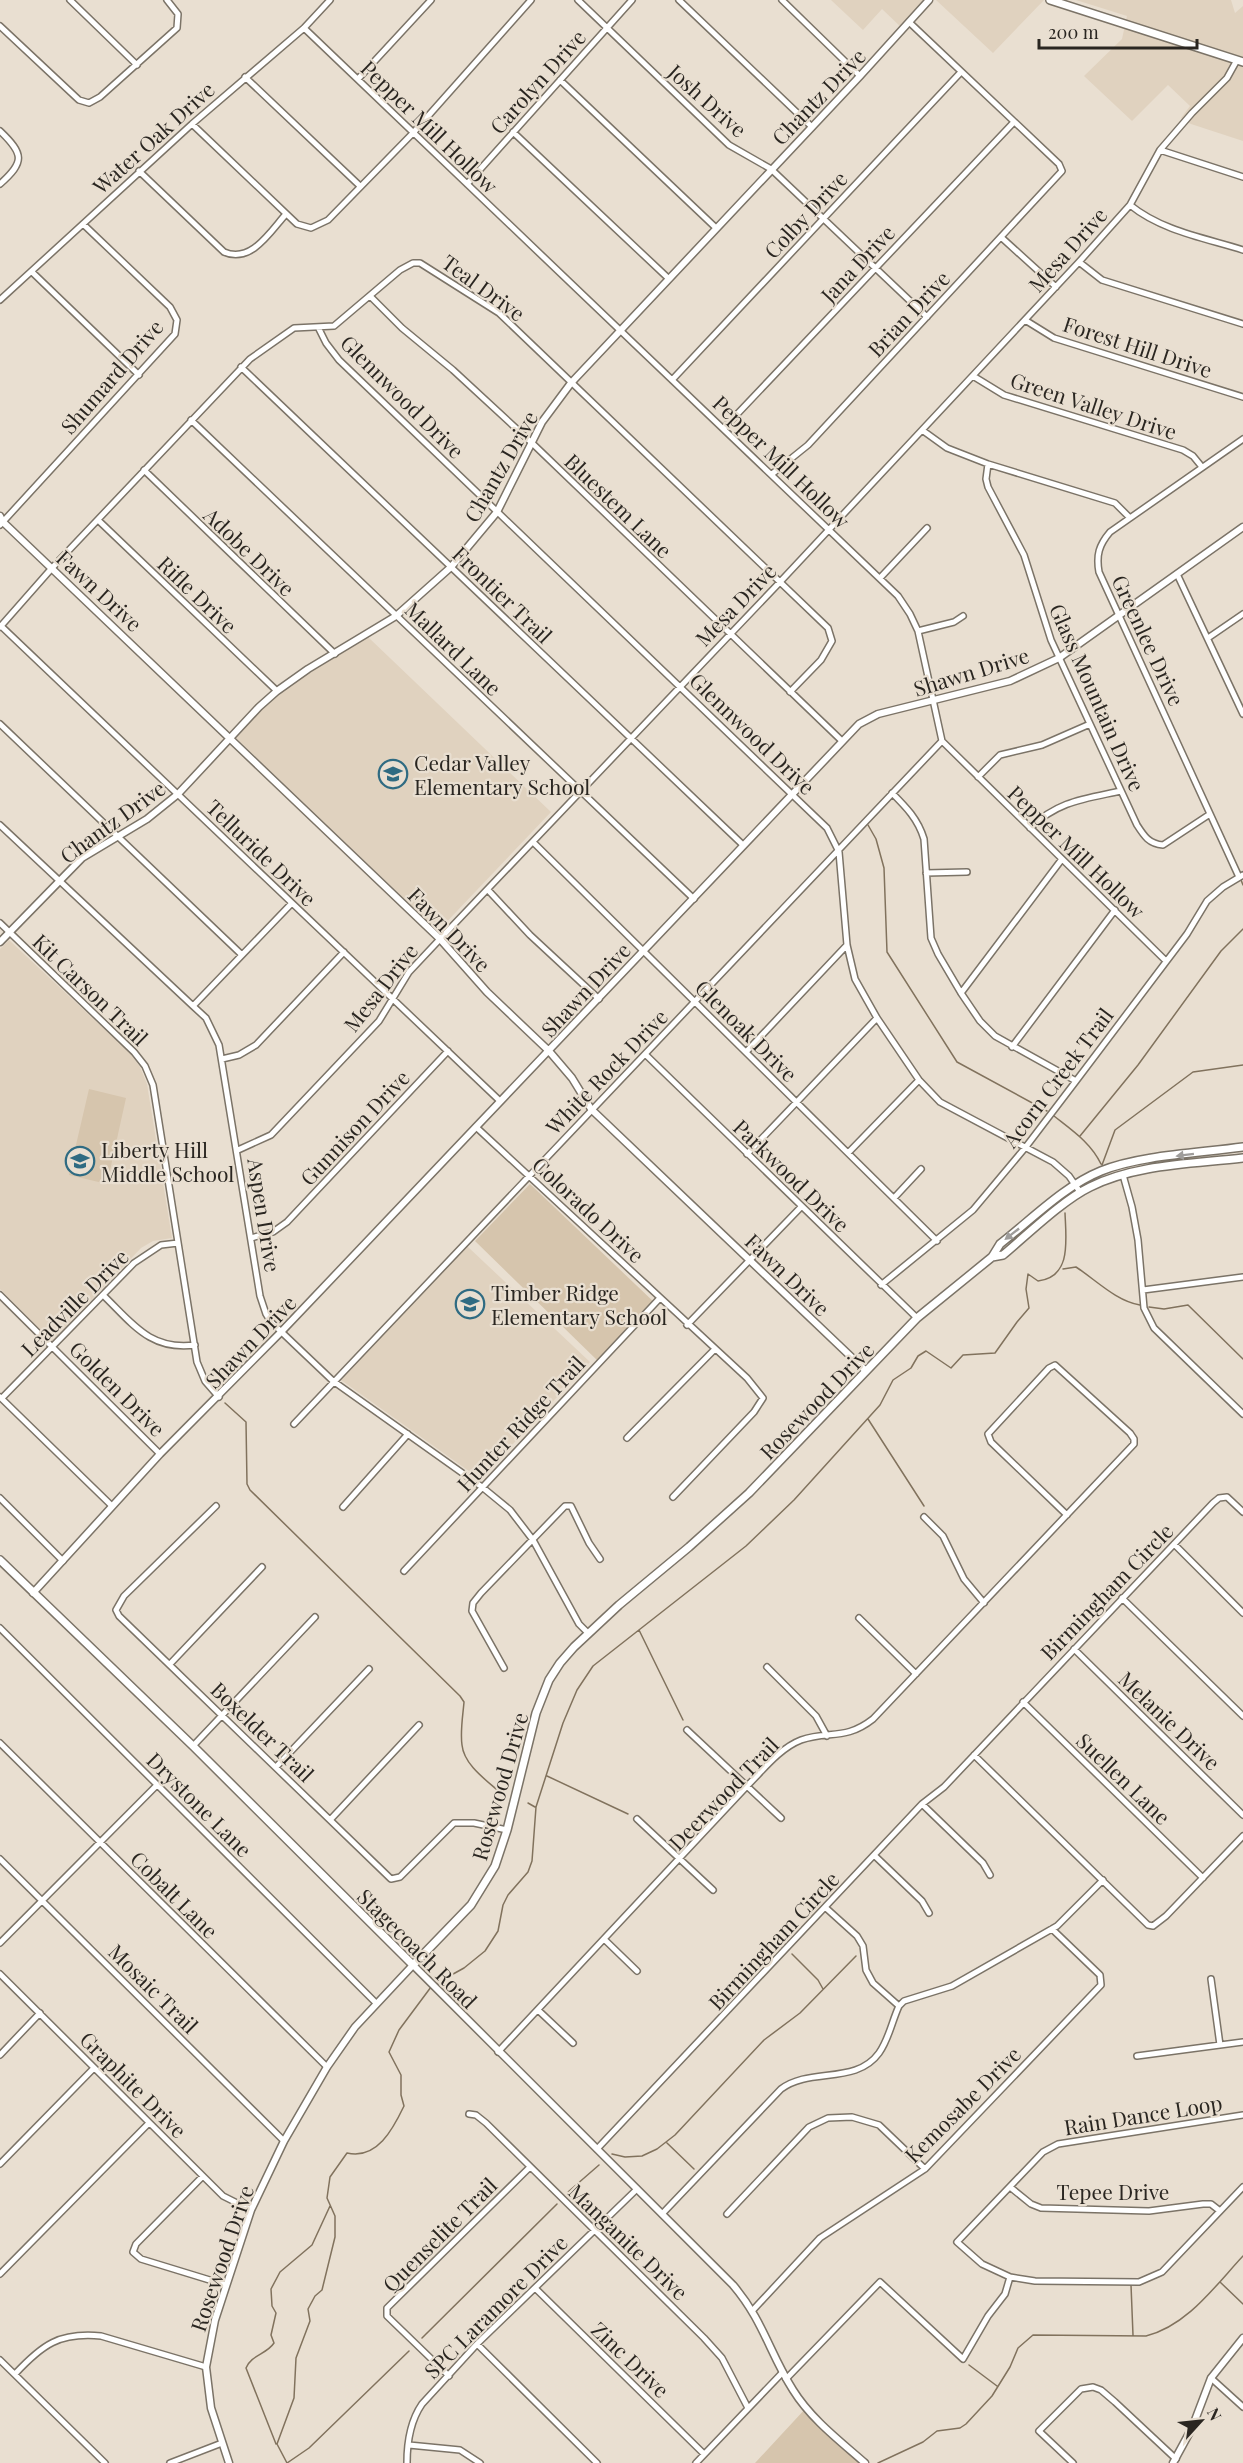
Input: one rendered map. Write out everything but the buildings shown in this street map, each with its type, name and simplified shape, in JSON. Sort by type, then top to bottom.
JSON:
[{"type":"main road","points":[[1050,0],[1240,61]]},
{"type":"main road","name":"Rosewood Drive","points":[[413,1965],[481,1892],[495,1866],[507,1830],[541,1696],[560,1663],[588,1634],[731,1510],[917,1318],[992,1257],[1000,1244],[1076,1185],[1101,1171],[1122,1164],[1243,1148]]},
{"type":"main road","name":"Rosewood Drive","points":[[992,1257],[1003,1255],[1080,1192],[1123,1175],[1243,1158]]},
{"type":"main road","name":"Stagecoach Road","points":[[0,1560],[193,1746],[413,1965]]},
{"type":"street","points":[[70,0],[137,65]]},
{"type":"street","points":[[0,26],[79,100],[94,102],[177,28],[178,14],[168,0]]},
{"type":"street","name":"Water Oak Drive","points":[[0,300],[139,171],[304,28],[330,0]]},
{"type":"street","points":[[358,79],[431,0]]},
{"type":"street","points":[[192,124],[297,224],[311,228],[328,220],[413,133],[531,0]]},
{"type":"street","name":"Josh Drive","points":[[578,0],[729,146],[771,169],[927,317]]},
{"type":"street","name":"Carolyn Drive","points":[[467,184],[632,0]]},
{"type":"street","points":[[679,0],[812,127]]},
{"type":"street","points":[[782,0],[860,76]]},
{"type":"street","name":"Chantz Drive","points":[[0,942],[82,858],[159,811],[178,794],[277,691],[308,669],[396,616],[451,567],[496,512],[542,422],[571,383],[929,0]]},
{"type":"street","points":[[909,22],[1014,122]]},
{"type":"street","name":"Pepper Mill Hollow","points":[[304,28],[880,578],[904,605],[918,631],[942,741],[1166,961]]},
{"type":"street","name":"Mesa Drive","points":[[238,1150],[271,1135],[379,1021],[409,972],[629,738],[780,582],[1056,287],[1130,205],[1160,150],[1240,61]]},
{"type":"street","name":"Colby Drive","points":[[672,380],[961,72]]},
{"type":"street","points":[[245,77],[360,186]]},
{"type":"street","points":[[560,80],[715,227]]},
{"type":"street","name":"Brian Drive","points":[[772,474],[808,445],[1062,171],[1062,168],[1014,122]]},
{"type":"street","name":"Jana Drive","points":[[724,428],[1014,122]]},
{"type":"street","points":[[0,131],[15,144],[19,163],[15,171],[0,184]]},
{"type":"street","points":[[513,132],[668,278]]},
{"type":"street","points":[[1160,150],[1243,177]]},
{"type":"street","points":[[139,171],[224,252],[231,255],[239,256],[256,247],[286,214]]},
{"type":"street","points":[[1130,205],[1144,217],[1159,224],[1243,250]]},
{"type":"street","name":"Shumard Drive","points":[[1,521],[175,334],[177,320],[174,313],[83,224]]},
{"type":"street","points":[[1002,238],[1056,287]]},
{"type":"street","points":[[1079,262],[1102,280],[1243,324]]},
{"type":"street","name":"Teal Drive","points":[[1,627],[52,567],[241,367],[259,351],[294,328],[334,326],[407,266],[420,263],[458,289],[491,307],[828,628],[832,641],[821,660],[790,692]]},
{"type":"street","points":[[32,272],[139,375]]},
{"type":"street","name":"Bluestem Lane","points":[[370,296],[402,328],[453,369],[532,443],[842,741]]},
{"type":"street","name":"Forest Hill Drive","points":[[1025,320],[1054,338],[1243,397]]},
{"type":"street","name":"Glennwood Drive","points":[[319,328],[326,343],[339,360],[827,828],[838,852],[847,945],[855,979],[877,1018],[919,1080],[940,1102],[1053,1162],[1069,1176],[1080,1192]]},
{"type":"street","name":"Frontier Trail","points":[[241,367],[743,845]]},
{"type":"street","name":"Green Valley Drive","points":[[973,376],[1004,394],[1183,450],[1193,456],[1202,467]]},
{"type":"street","name":"Mallard Lane","points":[[191,420],[694,899]]},
{"type":"street","points":[[922,430],[947,448],[988,464],[1115,503],[1130,518]]},
{"type":"street","name":"Greenlee Drive","points":[[1241,876],[1210,814],[1099,572],[1098,555],[1104,539],[1130,518],[1243,439]]},
{"type":"street","name":"Glass Mountain Drive","points":[[988,464],[986,479],[988,487],[1029,567],[1045,624],[1059,658],[1137,825],[1148,841],[1162,845],[1210,814]]},
{"type":"street","name":"Adobe Drive","points":[[144,470],[334,654]]},
{"type":"street","name":"Rifle Drive","points":[[98,519],[277,691]]},
{"type":"street","name":"Fawn Drive","points":[[1,521],[52,567],[440,939],[487,992],[549,1051],[572,1078],[591,1109],[866,1371]]},
{"type":"street","name":"Shawn Drive","points":[[33,1593],[160,1454],[219,1397],[859,724],[878,714],[1010,681],[1059,658],[1243,527]]},
{"type":"street","points":[[880,578],[927,528]]},
{"type":"street","points":[[1178,574],[1243,714]]},
{"type":"street","points":[[1208,638],[1243,614]]},
{"type":"street","points":[[918,631],[954,622],[963,616]]},
{"type":"street","name":"Telluride Drive","points":[[1,627],[500,1101]]},
{"type":"street","points":[[0,724],[242,955]]},
{"type":"street","points":[[978,777],[1000,755],[1042,745],[1090,724]]},
{"type":"street","name":"White Rock Drive","points":[[294,1424],[942,741]]},
{"type":"street","points":[[1030,828],[1058,806],[1120,791]]},
{"type":"street","points":[[892,793],[910,812],[921,830],[931,938],[961,993],[985,1028],[1012,1047],[1076,1081]]},
{"type":"street","name":"Aspen Drive","points":[[0,825],[206,1018],[215,1033],[222,1059],[263,1306],[271,1322],[333,1381],[482,1487],[510,1510],[533,1540],[579,1624],[588,1634]]},
{"type":"street","name":"Glenoak Drive","points":[[533,842],[937,1241]]},
{"type":"street","points":[[961,993],[1062,859]]},
{"type":"street","points":[[926,873],[967,872]]},
{"type":"street","name":"Acorn Creek Trail","points":[[881,1285],[973,1210],[1025,1148],[1076,1081],[1208,901],[1222,887],[1241,876]]},
{"type":"street","points":[[488,890],[530,935],[599,999]]},
{"type":"street","points":[[193,1006],[292,903]]},
{"type":"street","points":[[1012,1047],[1114,910]]},
{"type":"street","name":"Kit Carson Trail","points":[[0,923],[134,1052],[145,1066],[153,1085],[200,1372],[204,1381],[219,1397]]},
{"type":"street","points":[[746,1052],[847,945]]},
{"type":"street","points":[[222,1059],[239,1055],[256,1045],[344,952]]},
{"type":"street","points":[[747,1154],[877,1018]]},
{"type":"street","name":"Gunnison Drive","points":[[252,1238],[273,1232],[287,1222],[448,1052]]},
{"type":"street","name":"Parkwood Drive","points":[[645,1054],[917,1318]]},
{"type":"street","points":[[848,1153],[919,1080]]},
{"type":"street","name":"Colorado Drive","points":[[476,1127],[687,1325],[747,1378],[763,1398],[754,1412],[673,1497]]},
{"type":"street","points":[[894,1198],[921,1169]]},
{"type":"street","points":[[1123,1175],[1138,1240],[1144,1308],[1154,1328],[1243,1414]]},
{"type":"street","points":[[687,1325],[801,1207]]},
{"type":"street","name":"Leadville Drive","points":[[1,1398],[150,1250],[160,1245],[178,1243]]},
{"type":"street","points":[[1143,1290],[1243,1277]]},
{"type":"street","name":"Golden Drive","points":[[0,1295],[160,1454]]},
{"type":"street","points":[[103,1295],[143,1334],[153,1340],[163,1345],[180,1347],[195,1345]]},
{"type":"street","name":"Hunter Ridge Trail","points":[[404,1571],[660,1298]]},
{"type":"street","points":[[627,1438],[714,1350]]},
{"type":"street","name":"Deerwood Trail","points":[[498,2052],[747,1786],[787,1747],[802,1739],[845,1734],[867,1724],[984,1603],[1134,1444],[1134,1439],[1055,1365],[1048,1368],[988,1434],[991,1442],[1067,1515]]},
{"type":"street","points":[[1,1398],[112,1506]]},
{"type":"street","points":[[343,1507],[408,1434]]},
{"type":"street","name":"Birmingham Circle","points":[[597,2150],[922,1804],[944,1786],[1219,1498],[1227,1497],[1243,1512]]},
{"type":"street","points":[[0,1498],[63,1561]]},
{"type":"street","name":"Boxelder Trail","points":[[216,1506],[118,1604],[116,1610],[119,1616],[391,1879],[400,1877],[454,1823],[474,1823],[507,1830]]},
{"type":"street","points":[[504,1668],[472,1611],[472,1603],[565,1506],[571,1506],[589,1543],[600,1559]]},
{"type":"street","points":[[924,1517],[943,1536],[964,1579],[984,1603]]},
{"type":"street","points":[[1174,1544],[1243,1613]]},
{"type":"street","points":[[170,1664],[262,1567]]},
{"type":"street","points":[[1122,1599],[1243,1716]]},
{"type":"street","points":[[193,1746],[315,1617]]},
{"type":"street","points":[[859,1618],[916,1674]]},
{"type":"street","name":"Drystone Lane","points":[[0,1628],[376,2003]]},
{"type":"street","name":"Melanie Drive","points":[[1074,1649],[1243,1815]]},
{"type":"street","points":[[767,1668],[816,1716],[827,1736]]},
{"type":"street","points":[[276,1767],[369,1670]]},
{"type":"street","name":"Suellen Lane","points":[[1023,1702],[1203,1878]]},
{"type":"street","points":[[330,1820],[419,1725]]},
{"type":"street","points":[[687,1730],[781,1818]]},
{"type":"street","name":"Cobalt Lane","points":[[0,1743],[327,2067]]},
{"type":"street","points":[[974,1755],[1148,1925],[1154,1926],[1243,1836]]},
{"type":"street","points":[[0,1943],[157,1785]]},
{"type":"street","points":[[922,1804],[983,1863],[990,1875]]},
{"type":"street","points":[[637,1819],[713,1890]]},
{"type":"street","points":[[875,1856],[922,1901],[929,1913]]},
{"type":"street","name":"Mosaic Trail","points":[[0,1858],[284,2141]]},
{"type":"street","points":[[662,2214],[781,2089],[794,2080],[859,2070],[871,2062],[882,2049],[899,2006],[914,1996],[952,1986],[1052,1929],[1064,1921],[1103,1880]]},
{"type":"street","points":[[826,1908],[857,1936],[863,1946],[866,1970],[873,1983],[899,2006]]},
{"type":"street","name":"Kemosabe Drive","points":[[753,2310],[827,2232],[925,2169],[1101,1985],[1100,1975],[1052,1929]]},
{"type":"street","points":[[605,1940],[637,1971]]},
{"type":"street","name":"Stagecoach Road","points":[[413,1965],[733,2285],[753,2310],[786,2379],[813,2415],[865,2463]]},
{"type":"street","name":"Rosewood Drive","points":[[229,2463],[210,2408],[206,2367],[210,2341],[226,2285],[251,2210],[284,2141],[327,2067],[355,2027],[413,1965]]},
{"type":"street","name":"Graphite Drive","points":[[0,1974],[223,2196],[251,2210]]},
{"type":"street","points":[[1210,1979],[1220,2045]]},
{"type":"street","points":[[538,2010],[573,2043]]},
{"type":"street","points":[[0,2055],[40,2013]]},
{"type":"street","points":[[1137,2056],[1243,2042]]},
{"type":"street","points":[[0,2164],[94,2068]]},
{"type":"street","name":"Manganite Drive","points":[[469,2114],[476,2115],[486,2123],[716,2350],[748,2408]]},
{"type":"street","name":"Rain Dance Loop","points":[[1242,2190],[1162,2272],[1139,2282],[1035,2281],[1010,2277],[982,2264],[957,2242],[1043,2152],[1058,2144],[1243,2115]]},
{"type":"street","points":[[727,2214],[809,2127],[828,2118],[852,2117],[879,2125],[925,2169]]},
{"type":"street","points":[[0,2274],[148,2123]]},
{"type":"street","name":"Quenselite Trail","points":[[449,2376],[387,2316],[387,2308],[530,2167]]},
{"type":"street","points":[[203,2176],[136,2244],[134,2252],[141,2259],[226,2285]]},
{"type":"street","name":"Tepee Drive","points":[[1010,2187],[1031,2204],[1041,2208],[1149,2211],[1211,2204],[1220,2211]]},
{"type":"street","name":"SPC Laramore Drive","points":[[407,2463],[415,2413],[477,2344],[637,2189]]},
{"type":"street","points":[[786,2379],[880,2282],[963,2359],[988,2316],[1005,2294],[1010,2277]]},
{"type":"street","name":"Zinc Drive","points":[[535,2288],[704,2454]]},
{"type":"street","points":[[15,2374],[43,2347],[71,2336],[85,2335],[101,2336],[206,2367]]},
{"type":"street","points":[[1073,2463],[1039,2431],[1081,2389],[1093,2387],[1115,2402],[1174,2461],[1192,2428],[1211,2378],[1243,2338]]},
{"type":"street","points":[[477,2344],[597,2463]]},
{"type":"street","points":[[0,2360],[105,2463]]},
{"type":"street","points":[[696,2463],[783,2372]]},
{"type":"street","points":[[1211,2378],[1243,2408]]},
{"type":"street","points":[[170,2463],[222,2443]]},
{"type":"street","points":[[409,2445],[460,2450],[480,2463]]},
{"type":"shaded area","points":[[831,0],[932,0],[904,30],[882,9],[863,30]]},
{"type":"shaded area","points":[[936,0],[1044,0],[993,53]]},
{"type":"shaded area","points":[[1076,0],[1231,0],[1235,13],[1243,6],[1243,141],[1191,124],[1181,118],[1190,106],[1168,85],[1132,121],[1084,76],[1122,39],[1127,16]]},
{"type":"shaded area","name":"Cedar Valley Elementary School","points":[[368,637],[551,812],[438,931],[235,737],[258,712],[287,687],[319,665]]},
{"type":"shaded area","name":"Liberty Hill Middle School","points":[[9,940],[130,1053],[140,1067],[147,1084],[172,1238],[153,1241],[141,1248],[52,1341],[0,1289],[0,949]]},
{"type":"shaded area","points":[[89,1089],[126,1098],[107,1184],[69,1175]]},
{"type":"shaded area","points":[[530,1184],[656,1304],[600,1363],[475,1241]]},
{"type":"shaded area","name":"Timber Ridge Elementary School","points":[[467,1246],[590,1362],[480,1479],[341,1380]]},
{"type":"shaded area","points":[[806,2408],[866,2463],[755,2463]]},
{"type":"waterway","points":[[868,825],[876,839],[884,868],[887,952],[957,1062],[1047,1111]]},
{"type":"waterway","points":[[1241,880],[1243,885]]},
{"type":"waterway","points":[[1080,1136],[1138,1065],[1221,951],[1243,929]]},
{"type":"waterway","points":[[1102,1165],[1115,1130],[1193,1072],[1243,1065]]},
{"type":"waterway","points":[[1054,1116],[1087,1144],[1101,1164]]},
{"type":"waterway","points":[[435,1984],[464,1968],[485,1951],[498,1931],[503,1905],[508,1895],[528,1872],[532,1861],[536,1807],[563,1723],[577,1690],[593,1666],[746,1546],[794,1500],[880,1405],[893,1380],[911,1368],[918,1356],[926,1351],[951,1368],[963,1355],[995,1353],[1029,1308],[1026,1289],[1028,1274],[1038,1281],[1049,1278],[1062,1265],[1066,1245],[1065,1213]]},
{"type":"waterway","points":[[1063,1269],[1076,1267],[1114,1295],[1140,1305]]},
{"type":"waterway","points":[[1149,1307],[1164,1309],[1188,1305],[1243,1359]]},
{"type":"waterway","points":[[225,1403],[246,1422],[247,1484],[250,1490],[460,1696],[464,1702],[462,1745],[467,1760],[503,1795]]},
{"type":"waterway","points":[[868,1419],[924,1506]]},
{"type":"waterway","points":[[639,1630],[683,1720]]},
{"type":"waterway","points":[[547,1776],[628,1814]]},
{"type":"waterway","points":[[528,1803],[535,1807]]},
{"type":"waterway","points":[[792,1954],[818,1980],[823,1989]]},
{"type":"waterway","points":[[612,2154],[625,2157],[642,2156],[657,2149],[675,2135],[764,2040],[800,2013],[856,1956]]},
{"type":"waterway","points":[[409,2351],[309,2448],[287,2463],[277,2444],[294,2398],[296,2358],[310,2321],[308,2309],[315,2296],[322,2290],[335,2237],[335,2216],[327,2198],[330,2177],[347,2153],[367,2152],[383,2141],[400,2115],[404,2106],[401,2095],[401,2075],[389,2052],[399,2030],[431,1987]]},
{"type":"waterway","points":[[667,2143],[694,2169]]},
{"type":"waterway","points":[[568,2192],[599,2165]]},
{"type":"waterway","points":[[422,2338],[557,2204]]},
{"type":"waterway","points":[[276,2444],[246,2368],[252,2360],[274,2343],[271,2335],[276,2313],[272,2306],[271,2289],[280,2272],[312,2245],[330,2206]]},
{"type":"waterway","points":[[878,2463],[923,2442],[937,2431],[960,2428],[966,2424],[992,2396],[1010,2367],[1018,2348],[1033,2335],[1146,2336],[1161,2331],[1175,2324],[1199,2304],[1243,2256]]},
{"type":"waterway","points":[[1220,2282],[1243,2304]]},
{"type":"waterway","points":[[1131,2285],[1133,2335]]},
{"type":"waterway","points":[[969,2365],[997,2386]]},
{"type":"place","name":"Cedar Valley Elementary School","points":[[393,774]]},
{"type":"place","name":"Liberty Hill Middle School","points":[[80,1161]]},
{"type":"place","name":"Timber Ridge Elementary School","points":[[470,1304]]}]
